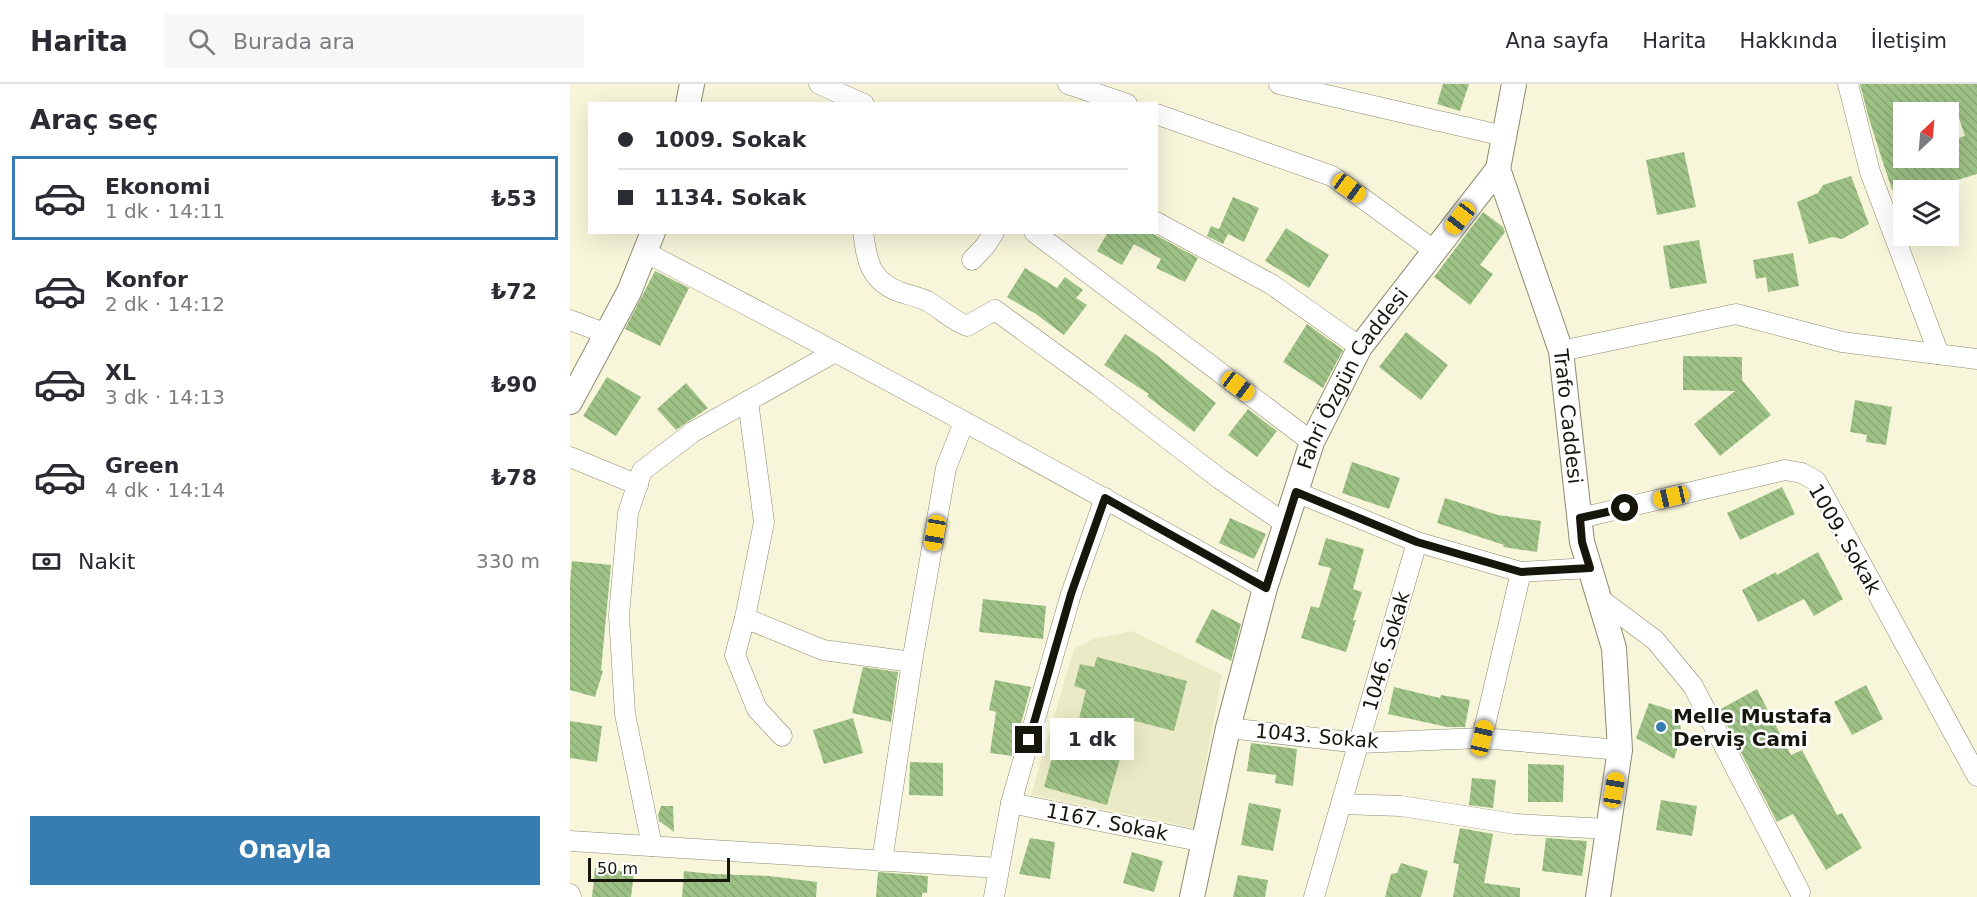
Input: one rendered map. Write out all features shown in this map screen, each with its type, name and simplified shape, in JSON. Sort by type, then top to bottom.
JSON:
[{"type":"street","points":[[688,102],[692,84]]},
{"type":"street","points":[[819,84],[860,102]]},
{"type":"street","points":[[1279,84],[1344,91],[1504,136]]},
{"type":"street","name":"Trafo Caddesi","points":[[1515,84],[1498,169],[1562,351],[1582,542],[1614,648],[1620,750],[1598,897]]},
{"type":"street","points":[[1848,84],[1870,172],[1939,354]]},
{"type":"street","points":[[1070,92],[1112,90],[1125,102]]},
{"type":"street","points":[[1158,115],[1332,176],[1435,250]]},
{"type":"street","name":"Fahri Özgün Caddesi","points":[[1192,897],[1228,728],[1266,588],[1312,442],[1360,347],[1498,169]]},
{"type":"street","points":[[1158,223],[1271,284],[1360,347]]},
{"type":"street","points":[[863,234],[866,256],[873,274],[886,286],[926,300],[957,322],[967,326],[995,310],[1098,385],[1220,479],[1286,524]]},
{"type":"street","points":[[972,260],[993,234]]},
{"type":"street","points":[[1037,234],[1312,442]]},
{"type":"street","points":[[570,402],[629,292],[649,242],[835,352],[1266,588]]},
{"type":"street","points":[[1562,351],[1736,314],[1842,342],[1977,359]]},
{"type":"street","points":[[570,320],[607,334]]},
{"type":"street","points":[[652,846],[625,714],[619,615],[628,513],[642,471],[684,439],[835,352]]},
{"type":"street","points":[[748,401],[764,522],[745,618],[735,655],[757,709],[782,736]]},
{"type":"street","points":[[882,861],[912,662],[946,468],[964,422]]},
{"type":"street","points":[[570,458],[638,485]]},
{"type":"street","name":"1009. Sokak","points":[[1580,518],[1785,470],[1802,473],[1816,481],[1970,746],[1977,776]]},
{"type":"street","points":[[1296,492],[1417,542],[1521,572],[1590,568]]},
{"type":"street","points":[[994,897],[1011,803],[1071,594],[1105,498]]},
{"type":"street","name":"1046. Sokak","points":[[1314,897],[1417,542]]},
{"type":"street","points":[[1482,738],[1521,572]]},
{"type":"street","points":[[1600,599],[1655,640],[1693,686],[1800,892]]},
{"type":"street","points":[[745,618],[823,650],[912,662]]},
{"type":"street","name":"1043. Sokak","points":[[1228,728],[1359,743],[1482,738],[1620,750]]},
{"type":"street","name":"1167. Sokak","points":[[1011,803],[1204,842]]},
{"type":"street","points":[[1341,804],[1401,806],[1515,824],[1608,830]]},
{"type":"street","points":[[570,841],[999,868]]},
{"type":"shaded area","points":[[1132,631],[1222,675],[1194,828],[1031,795],[1074,649],[1093,639]]},
{"type":"building","points":[[1443,84],[1469,84],[1460,111],[1437,104]]},
{"type":"building","points":[[1860,84],[1977,84],[1977,174],[1957,180],[1893,180],[1892,190]]},
{"type":"building","points":[[1684,152],[1696,207],[1657,215],[1646,160]]},
{"type":"building","points":[[1851,176],[1869,224],[1842,239],[1832,237],[1809,244],[1797,202],[1818,193],[1823,185]]},
{"type":"building","points":[[1233,197],[1259,208],[1244,242],[1228,234],[1223,244],[1207,236],[1211,226],[1219,229]]},
{"type":"building","points":[[1483,212],[1503,227],[1505,232],[1480,265],[1493,274],[1470,305],[1434,277]]},
{"type":"building","points":[[1286,228],[1329,255],[1309,288],[1265,261]]},
{"type":"building","points":[[1107,234],[1154,234],[1198,258],[1185,282],[1156,268],[1161,259],[1134,244],[1122,265],[1097,251]]},
{"type":"building","points":[[1699,240],[1707,283],[1670,289],[1663,246]]},
{"type":"building","points":[[1793,253],[1799,286],[1768,292],[1766,277],[1756,279],[1753,260]]},
{"type":"building","points":[[1025,268],[1057,288],[1065,277],[1083,290],[1076,298],[1087,305],[1064,335],[1036,314],[1007,297]]},
{"type":"building","points":[[655,271],[689,288],[660,346],[625,329]]},
{"type":"building","points":[[1307,324],[1343,350],[1323,388],[1283,362]]},
{"type":"building","points":[[1406,332],[1448,365],[1421,400],[1379,367]]},
{"type":"building","points":[[1125,334],[1155,354],[1216,403],[1194,432],[1147,396],[1149,394],[1104,365]]},
{"type":"building","points":[[1683,356],[1742,357],[1742,380],[1771,415],[1720,456],[1694,424],[1735,391],[1683,390]]},
{"type":"building","points":[[607,377],[641,397],[616,436],[583,416]]},
{"type":"building","points":[[686,383],[708,408],[676,430],[657,409]]},
{"type":"building","points":[[1855,400],[1892,407],[1886,445],[1866,442],[1867,435],[1850,432]]},
{"type":"building","points":[[1248,409],[1277,431],[1257,457],[1228,435]]},
{"type":"building","points":[[1352,462],[1400,478],[1389,509],[1342,493]]},
{"type":"building","points":[[1782,487],[1795,514],[1740,540],[1727,513]]},
{"type":"building","points":[[1445,498],[1498,515],[1541,521],[1537,552],[1503,547],[1504,545],[1437,523]]},
{"type":"building","points":[[1230,518],[1266,534],[1254,559],[1219,543]]},
{"type":"building","points":[[1326,538],[1364,549],[1353,589],[1362,592],[1346,652],[1301,638],[1311,606],[1319,608],[1331,568],[1318,565]]},
{"type":"building","points":[[1818,552],[1843,599],[1814,616],[1804,599],[1758,622],[1742,590],[1776,572],[1777,575]]},
{"type":"building","points":[[572,561],[611,565],[601,670],[603,671],[595,697],[570,690]]},
{"type":"building","points":[[983,599],[1046,606],[1043,639],[979,632]]},
{"type":"building","points":[[1212,609],[1241,624],[1231,661],[1195,642]]},
{"type":"building","points":[[1097,657],[1187,681],[1174,731],[1131,720],[1107,805],[1044,787],[1062,722],[1077,727],[1086,690],[1074,686],[1080,664],[1094,667]]},
{"type":"building","points":[[863,667],[898,672],[891,722],[852,713]]},
{"type":"building","points":[[995,680],[1031,687],[1012,756],[990,753],[996,712],[989,710]]},
{"type":"building","points":[[1866,685],[1883,719],[1852,735],[1834,702]]},
{"type":"building","points":[[1394,687],[1440,698],[1441,695],[1470,700],[1465,727],[1447,727],[1388,714]]},
{"type":"building","points":[[1757,689],[1791,755],[1802,750],[1837,815],[1842,813],[1862,848],[1826,870],[1793,814],[1777,822],[1719,710]]},
{"type":"building","name":"Melle Mustafa Derviş Cami","points":[[1649,703],[1674,711],[1679,720],[1682,734],[1674,759],[1636,738]]},
{"type":"building","points":[[853,718],[863,753],[824,764],[813,730]]},
{"type":"building","points":[[570,721],[602,726],[597,762],[570,758]]},
{"type":"building","points":[[1251,743],[1297,749],[1293,786],[1275,783],[1276,775],[1247,771]]},
{"type":"building","points":[[910,762],[943,763],[943,796],[909,795]]},
{"type":"building","points":[[1528,764],[1564,765],[1563,802],[1528,802]]},
{"type":"building","points":[[1472,778],[1496,780],[1493,808],[1469,805]]},
{"type":"building","points":[[1661,800],[1697,806],[1692,836],[1656,830]]},
{"type":"building","points":[[1249,803],[1281,809],[1273,851],[1241,845]]},
{"type":"building","points":[[661,806],[673,806],[674,832],[659,821]]},
{"type":"building","points":[[1460,828],[1493,834],[1484,883],[1520,888],[1520,897],[1453,897],[1459,864],[1453,863]]},
{"type":"building","points":[[1030,838],[1055,842],[1050,879],[1019,874]]},
{"type":"building","points":[[1546,838],[1587,841],[1582,876],[1542,871]]},
{"type":"building","points":[[1132,852],[1163,861],[1154,892],[1123,883]]},
{"type":"building","points":[[1401,863],[1428,871],[1421,897],[1385,897],[1391,874],[1397,873]]},
{"type":"building","points":[[595,868],[634,873],[631,897],[592,897]]},
{"type":"building","points":[[684,871],[769,876],[817,882],[816,897],[682,897]]},
{"type":"building","points":[[878,872],[928,876],[927,893],[922,893],[922,897],[876,897]]},
{"type":"building","points":[[1238,875],[1268,880],[1265,897],[1233,897]]},
{"type":"place","name":"Melle Mustafa Derviş Cami","points":[[1661,727]]},
{"type":"route","points":[[1029,740],[1071,594],[1105,498],[1266,588],[1296,492],[1417,542],[1521,572],[1590,568],[1582,542],[1580,518],[1625,508]]}]
